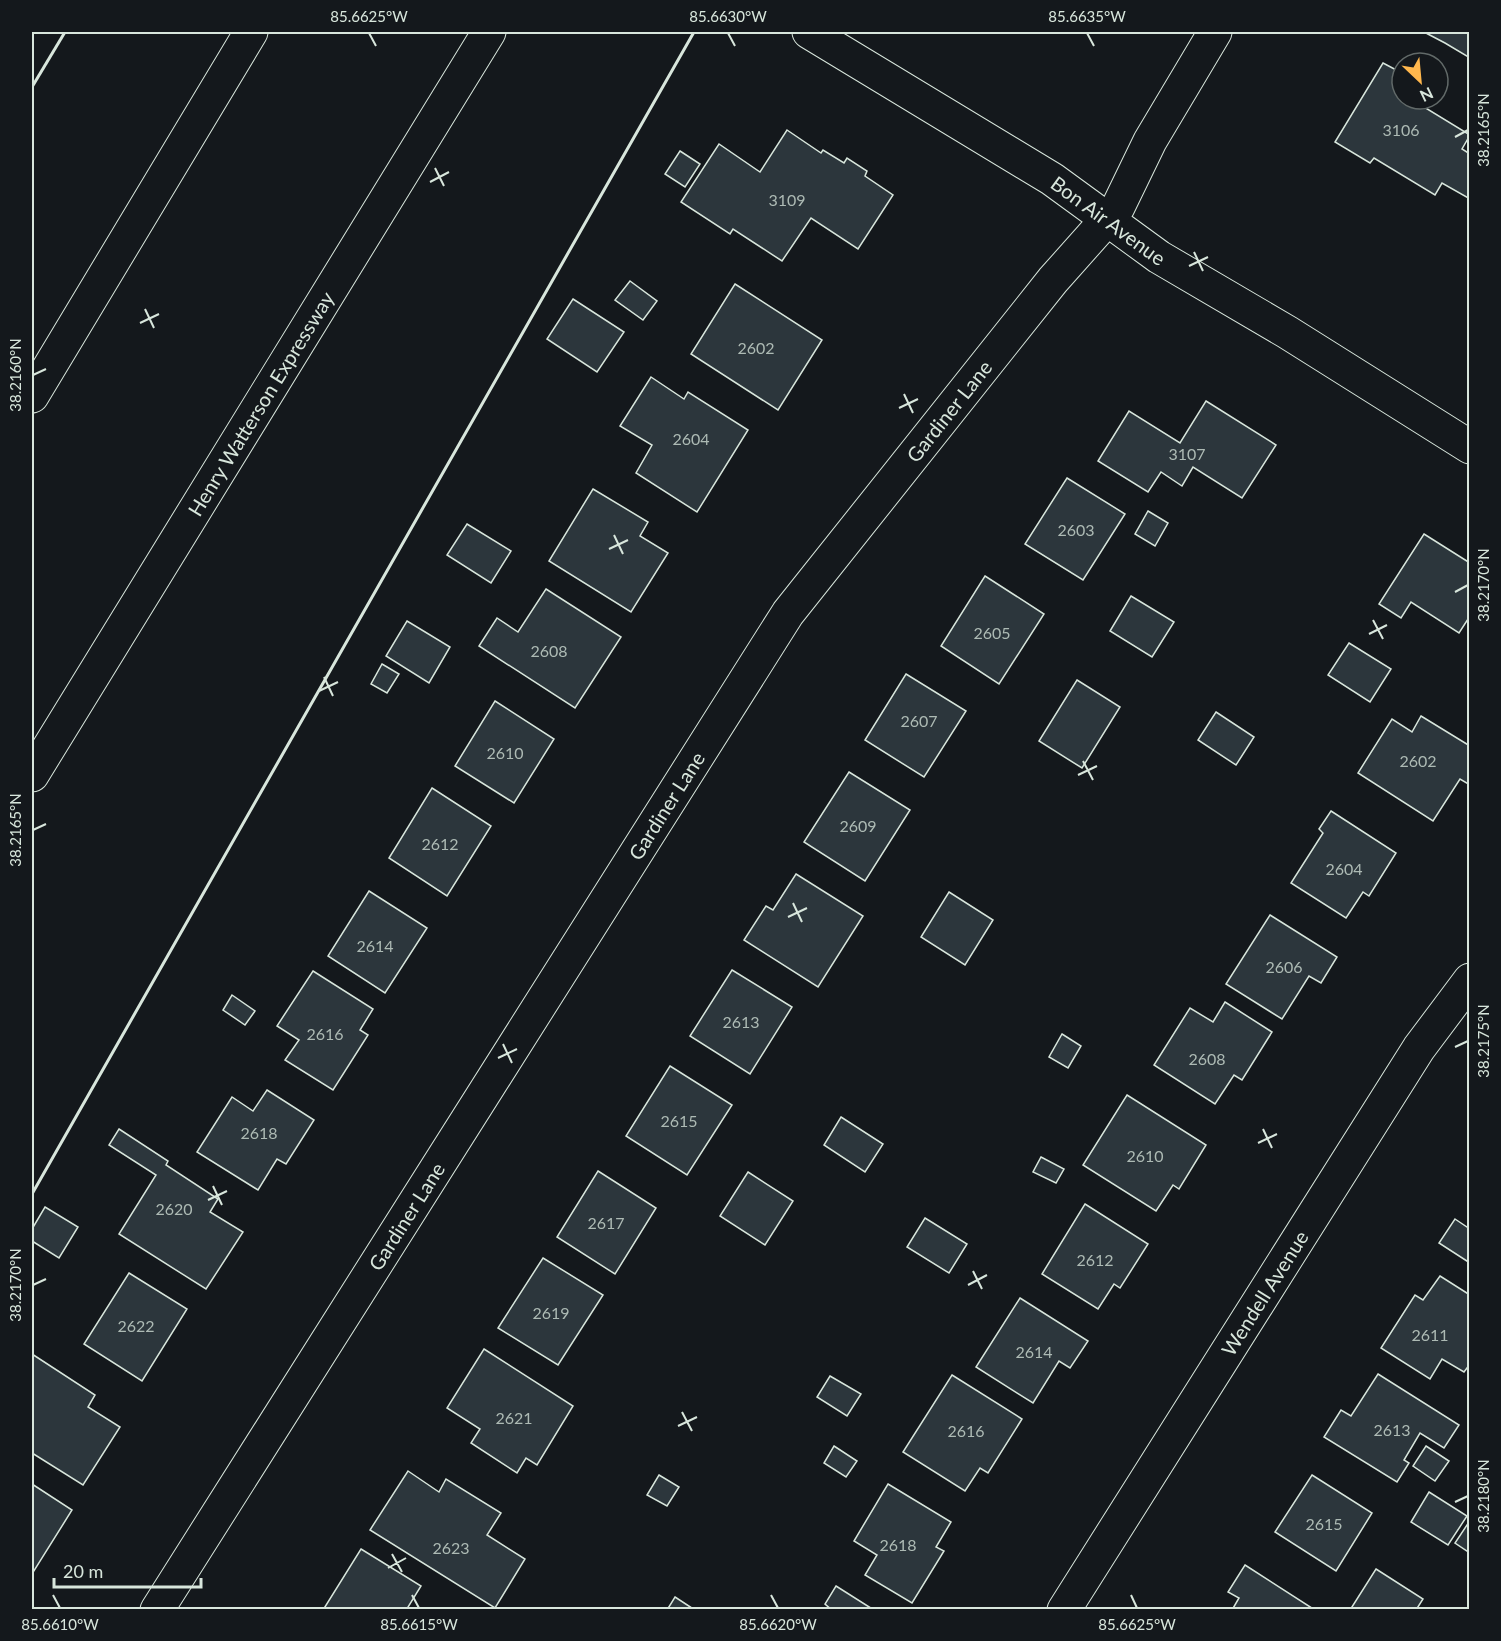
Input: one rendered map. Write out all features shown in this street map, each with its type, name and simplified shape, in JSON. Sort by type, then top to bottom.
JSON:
[{"type":"main road","points":[[32,396],[251,32]]},
{"type":"main road","name":"Henry Watterson Expressway","points":[[32,775],[489,32]]},
{"type":"main road","name":"Bon Air Avenue","points":[[809,32],[1052,179],[1159,257],[1287,332],[1470,447]]},
{"type":"main road","name":"Gardiner Lane","points":[[157,1610],[788,613],[1053,280],[1118,207],[1150,141],[1215,32]]},
{"type":"main road","name":"Wendell Avenue","points":[[1064,1610],[1419,1048],[1470,980]]},
{"type":"building","points":[[1424,32],[1470,32],[1470,58],[1445,43]]},
{"type":"building","points":[[1383,63],[1390,67],[1390,111],[1431,111],[1470,135],[1462,149],[1470,154],[1470,199],[1442,183],[1435,195],[1374,158],[1370,163],[1335,142]]},
{"type":"building","points":[[787,130],[821,153],[823,150],[844,163],[847,158],[867,171],[865,176],[893,195],[858,249],[811,218],[782,261],[733,229],[730,234],[681,202],[719,144],[760,172]]},
{"type":"building","points":[[680,151],[700,164],[685,187],[665,174]]},
{"type":"building","points":[[630,281],[657,301],[643,320],[615,300]]},
{"type":"building","points":[[735,284],[822,340],[778,410],[691,354]]},
{"type":"building","points":[[573,299],[624,332],[597,372],[547,339]]},
{"type":"building","points":[[651,377],[684,399],[688,392],[748,430],[697,512],[636,473],[652,445],[620,426]]},
{"type":"building","points":[[1206,401],[1276,445],[1242,498],[1193,467],[1182,486],[1161,472],[1148,492],[1098,461],[1129,411],[1180,443]]},
{"type":"building","points":[[1067,478],[1125,514],[1083,580],[1025,544]]},
{"type":"building","points":[[593,489],[648,522],[640,536],[668,553],[631,612],[549,561]]},
{"type":"building","points":[[1148,511],[1168,523],[1155,546],[1135,534]]},
{"type":"building","points":[[467,524],[511,551],[491,583],[447,555]]},
{"type":"building","points":[[1424,534],[1470,563],[1470,616],[1459,633],[1411,602],[1401,618],[1379,604]]},
{"type":"building","points":[[985,576],[1044,614],[999,684],[941,646]]},
{"type":"building","points":[[546,589],[621,637],[575,708],[479,646],[497,618],[518,632]]},
{"type":"building","points":[[1131,596],[1174,622],[1152,657],[1110,631]]},
{"type":"building","points":[[407,621],[450,647],[429,683],[386,656]]},
{"type":"building","points":[[1349,643],[1391,669],[1370,702],[1328,675]]},
{"type":"building","points":[[382,664],[399,674],[387,693],[371,684]]},
{"type":"building","points":[[906,674],[966,711],[924,777],[865,740]]},
{"type":"building","points":[[1077,680],[1120,707],[1082,768],[1039,741]]},
{"type":"building","points":[[495,701],[554,739],[514,803],[455,766]]},
{"type":"building","points":[[1216,712],[1254,737],[1236,765],[1198,740]]},
{"type":"building","points":[[1421,716],[1470,746],[1470,785],[1460,779],[1433,821],[1358,773],[1392,719],[1412,732]]},
{"type":"building","points":[[849,772],[910,810],[865,881],[804,842]]},
{"type":"building","points":[[432,788],[491,826],[447,896],[389,858]]},
{"type":"building","points":[[1331,811],[1396,853],[1369,896],[1363,892],[1346,918],[1291,883],[1323,833],[1319,829]]},
{"type":"building","points":[[796,874],[863,916],[818,987],[744,940],[766,906],[773,910]]},
{"type":"building","points":[[369,891],[427,928],[385,993],[328,956]]},
{"type":"building","points":[[949,892],[993,920],[965,965],[921,937]]},
{"type":"building","points":[[1270,915],[1337,957],[1321,983],[1309,976],[1282,1019],[1226,984]]},
{"type":"building","points":[[732,970],[792,1007],[750,1074],[690,1036]]},
{"type":"building","points":[[313,971],[373,1009],[360,1030],[368,1035],[333,1090],[285,1060],[299,1040],[277,1026]]},
{"type":"building","points":[[232,995],[255,1011],[245,1025],[223,1010]]},
{"type":"building","points":[[1225,1002],[1272,1032],[1242,1080],[1234,1075],[1215,1104],[1154,1065],[1190,1008],[1213,1022]]},
{"type":"building","points":[[1062,1034],[1081,1046],[1068,1068],[1049,1057]]},
{"type":"building","points":[[670,1066],[732,1105],[687,1175],[626,1136]]},
{"type":"building","points":[[267,1090],[314,1120],[286,1164],[277,1159],[258,1190],[197,1152],[232,1097],[253,1111]]},
{"type":"building","points":[[1127,1095],[1206,1145],[1179,1189],[1173,1185],[1156,1211],[1083,1165]]},
{"type":"building","points":[[841,1117],[883,1144],[865,1172],[824,1145]]},
{"type":"building","points":[[119,1129],[168,1161],[166,1165],[218,1199],[210,1212],[243,1232],[206,1289],[119,1234],[156,1175],[109,1145]]},
{"type":"building","points":[[1041,1157],[1064,1169],[1056,1183],[1033,1172]]},
{"type":"building","points":[[598,1171],[656,1208],[615,1274],[557,1237]]},
{"type":"building","points":[[748,1172],[793,1201],[765,1245],[720,1216]]},
{"type":"building","points":[[1085,1204],[1148,1244],[1120,1288],[1114,1284],[1098,1309],[1042,1274]]},
{"type":"building","points":[[45,1207],[78,1227],[59,1258],[32,1241],[32,1229]]},
{"type":"building","points":[[925,1218],[967,1244],[949,1273],[907,1247]]},
{"type":"building","points":[[1455,1219],[1467,1227],[1470,1223],[1470,1263],[1439,1243]]},
{"type":"building","points":[[543,1258],[603,1295],[558,1365],[498,1328]]},
{"type":"building","points":[[129,1273],[187,1309],[142,1381],[84,1344]]},
{"type":"building","points":[[1440,1276],[1470,1295],[1470,1364],[1464,1372],[1442,1359],[1430,1379],[1381,1348],[1415,1295],[1423,1300]]},
{"type":"building","points":[[1020,1298],[1088,1341],[1070,1368],[1059,1361],[1033,1403],[976,1367]]},
{"type":"building","points":[[484,1349],[573,1406],[537,1465],[526,1458],[517,1473],[471,1443],[480,1429],[447,1408]]},
{"type":"building","points":[[32,1354],[95,1395],[88,1407],[120,1427],[83,1485],[32,1453]]},
{"type":"building","points":[[1378,1374],[1459,1425],[1444,1448],[1420,1433],[1404,1460],[1409,1463],[1397,1482],[1324,1437],[1341,1410],[1351,1416]]},
{"type":"building","points":[[952,1375],[1022,1419],[988,1473],[980,1468],[965,1491],[903,1452]]},
{"type":"building","points":[[830,1376],[861,1394],[847,1416],[817,1397]]},
{"type":"building","points":[[834,1446],[857,1461],[846,1477],[824,1463]]},
{"type":"building","points":[[1426,1446],[1449,1461],[1435,1481],[1413,1466]]},
{"type":"building","points":[[408,1471],[439,1492],[446,1479],[501,1513],[487,1535],[525,1559],[495,1608],[370,1530]]},
{"type":"building","points":[[659,1475],[679,1487],[667,1506],[647,1495]]},
{"type":"building","points":[[1312,1475],[1372,1513],[1336,1571],[1275,1532]]},
{"type":"building","points":[[32,1484],[72,1510],[32,1574]]},
{"type":"building","points":[[888,1484],[951,1522],[936,1547],[944,1551],[912,1603],[865,1575],[877,1555],[854,1541]]},
{"type":"building","points":[[1429,1492],[1467,1516],[1448,1545],[1411,1522]]},
{"type":"building","points":[[1470,1522],[1470,1553],[1455,1543]]},
{"type":"building","points":[[361,1549],[421,1586],[408,1607],[412,1610],[323,1610]]},
{"type":"building","points":[[1245,1565],[1315,1610],[1232,1610],[1239,1598],[1228,1592]]},
{"type":"building","points":[[1376,1569],[1423,1599],[1416,1610],[1350,1610]]},
{"type":"building","points":[[836,1586],[874,1610],[832,1610],[825,1604]]},
{"type":"building","points":[[675,1597],[695,1610],[667,1610]]},
{"type":"wall","points":[[32,87],[65,32]]},
{"type":"wall","points":[[32,1194],[694,32]]}]
